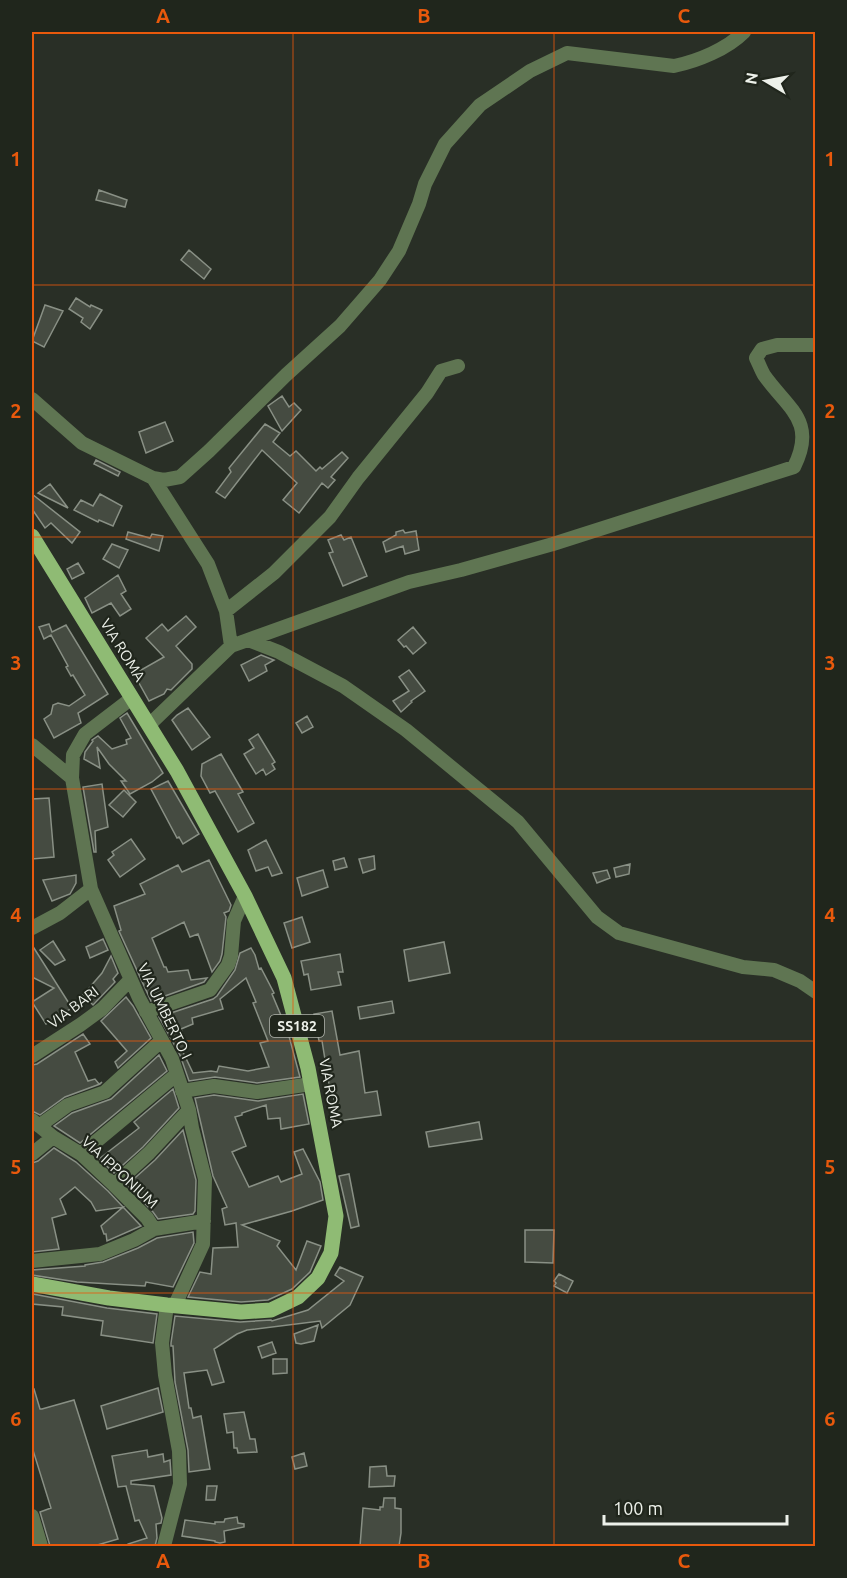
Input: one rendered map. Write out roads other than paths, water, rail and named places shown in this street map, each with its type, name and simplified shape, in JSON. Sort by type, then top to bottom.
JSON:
[{"type":"main road","name":"VIA ROMA","points":[[32,536],[177,771],[245,896],[284,978],[308,1068],[336,1216],[331,1253],[318,1278],[298,1297],[272,1310],[241,1312],[171,1305],[109,1298],[32,1284]]},
{"type":"street","points":[[32,399],[82,443],[153,478],[164,480],[180,477],[340,326],[380,280],[399,251],[425,184],[446,144],[480,105],[530,72],[567,53],[674,66],[691,63],[710,54],[744,32]]},
{"type":"street","points":[[149,725],[231,646],[409,582],[553,544],[794,467],[801,454],[803,433],[795,411],[763,374],[756,358],[762,349],[777,345],[816,345]]},
{"type":"street","points":[[226,611],[274,573],[330,517],[358,478],[427,393],[441,371],[458,366]]},
{"type":"street","points":[[153,478],[208,564],[226,611],[231,646]]},
{"type":"street","points":[[248,640],[279,652],[343,686],[406,730],[518,822],[597,917],[619,933],[743,967],[774,970],[800,981],[816,992]]},
{"type":"street","name":"VIA UMBERTO I","points":[[132,698],[85,734],[73,755],[72,778],[92,889],[130,980],[172,1059],[189,1110],[205,1179],[203,1244],[171,1305],[162,1343],[178,1451],[180,1484],[164,1546]]},
{"type":"street","points":[[32,745],[72,778]]},
{"type":"street","points":[[32,928],[60,913],[92,889]]},
{"type":"street","points":[[146,1012],[210,990],[228,965],[234,921],[245,896]]},
{"type":"street","name":"VIA BARI","points":[[32,1056],[80,1026],[102,1009],[130,980]]},
{"type":"street","points":[[35,1123],[68,1105],[105,1092],[161,1041]]},
{"type":"street","points":[[81,1154],[177,1074]]},
{"type":"street","points":[[183,1090],[214,1086],[257,1092],[311,1083]]},
{"type":"street","points":[[114,1185],[149,1153],[189,1110]]},
{"type":"street","name":"VIA IPPONIUM","points":[[35,1123],[81,1154],[147,1218],[154,1228]]},
{"type":"street","points":[[32,1154],[53,1137]]},
{"type":"street","points":[[32,1261],[100,1254],[134,1240],[154,1228],[204,1221]]},
{"type":"street","points":[[32,1516],[37,1540]]}]
